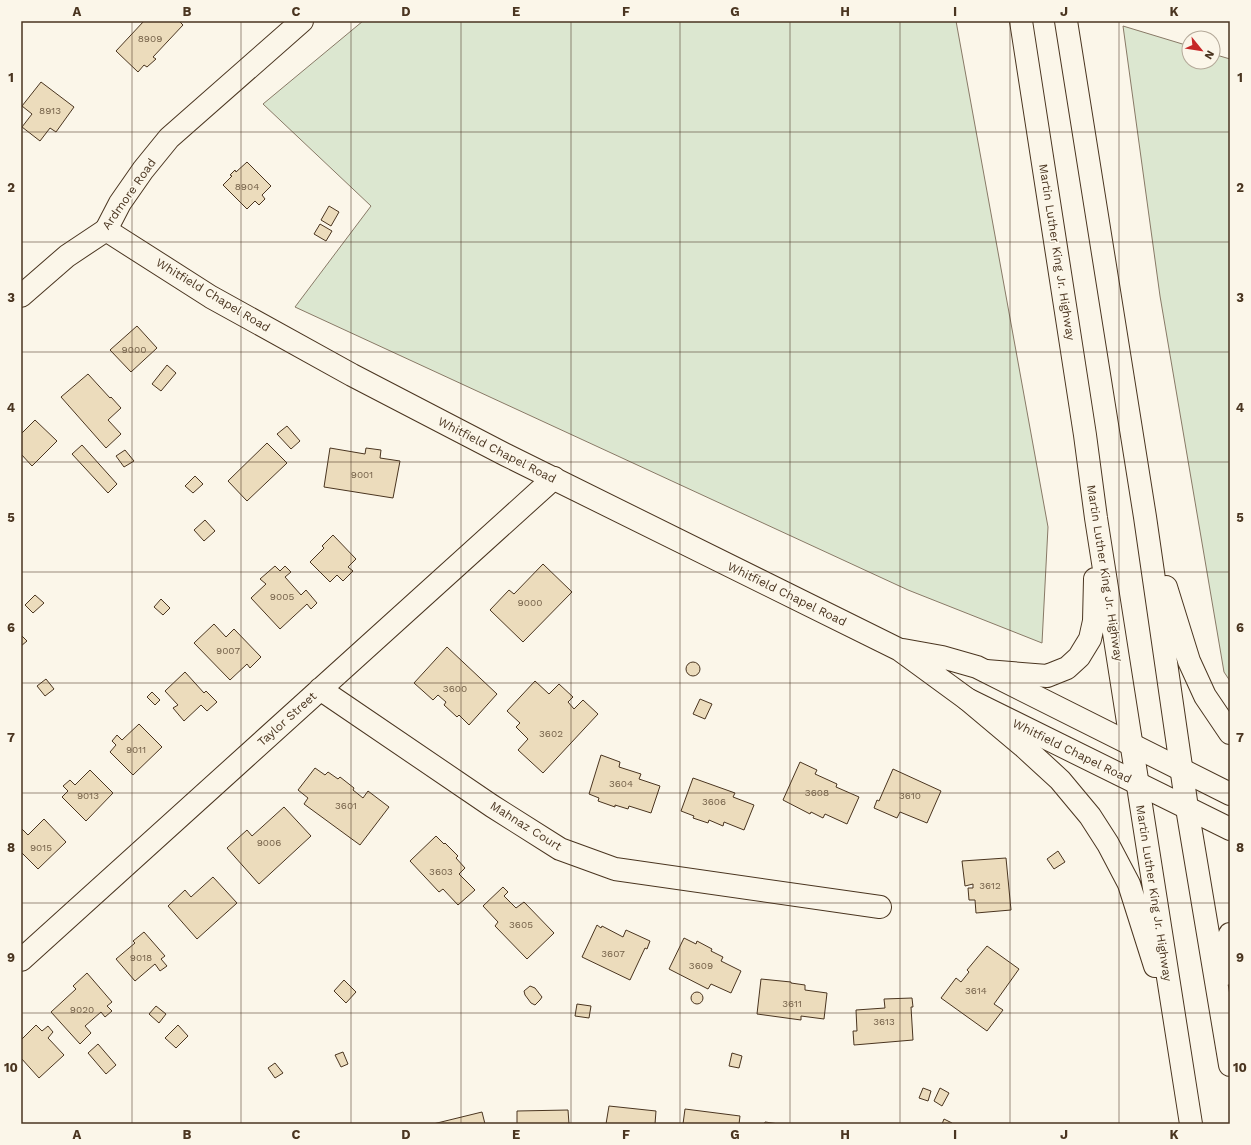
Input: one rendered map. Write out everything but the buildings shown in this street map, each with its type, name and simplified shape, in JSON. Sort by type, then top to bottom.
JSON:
[{"type":"street","name":"Ardmore Road","points":[[21,296],[67,256],[106,230],[120,203],[143,170],[169,138],[302,21]]},
{"type":"street","name":"Martin Luther King Jr. Highway","points":[[1021,21],[1085,435],[1136,783],[1191,1124]]},
{"type":"street","points":[[1067,26],[1144,517],[1187,808],[1230,1065]]},
{"type":"street","name":"Whitfield Chapel Road","points":[[106,230],[211,297],[345,371],[506,455],[900,650],[967,699],[1230,829]]},
{"type":"street","name":"Taylor Street","points":[[21,960],[554,478]]},
{"type":"street","points":[[1144,517],[1189,662],[1205,696],[1230,733]]},
{"type":"street","points":[[986,671],[1047,676],[1067,668],[1079,657],[1090,639],[1094,621],[1096,518]]},
{"type":"street","name":"Whitfield Chapel Road","points":[[900,650],[942,657],[977,667],[1230,794]]},
{"type":"street","name":"Mahnaz Court","points":[[320,689],[492,806],[560,849],[615,869],[880,907]]},
{"type":"street","points":[[967,699],[1023,746],[1060,780],[1090,816],[1108,844],[1128,884],[1177,1034]]},
{"type":"street","points":[[1220,998],[1227,941],[1230,934]]},
{"type":"green space","points":[[363,21],[956,21],[1048,527],[1042,643],[908,590],[295,307],[371,206],[263,104]]},
{"type":"green space","points":[[1123,26],[1181,44],[1181,70],[1221,70],[1221,56],[1230,59],[1230,681],[1224,672],[1160,296]]}]
